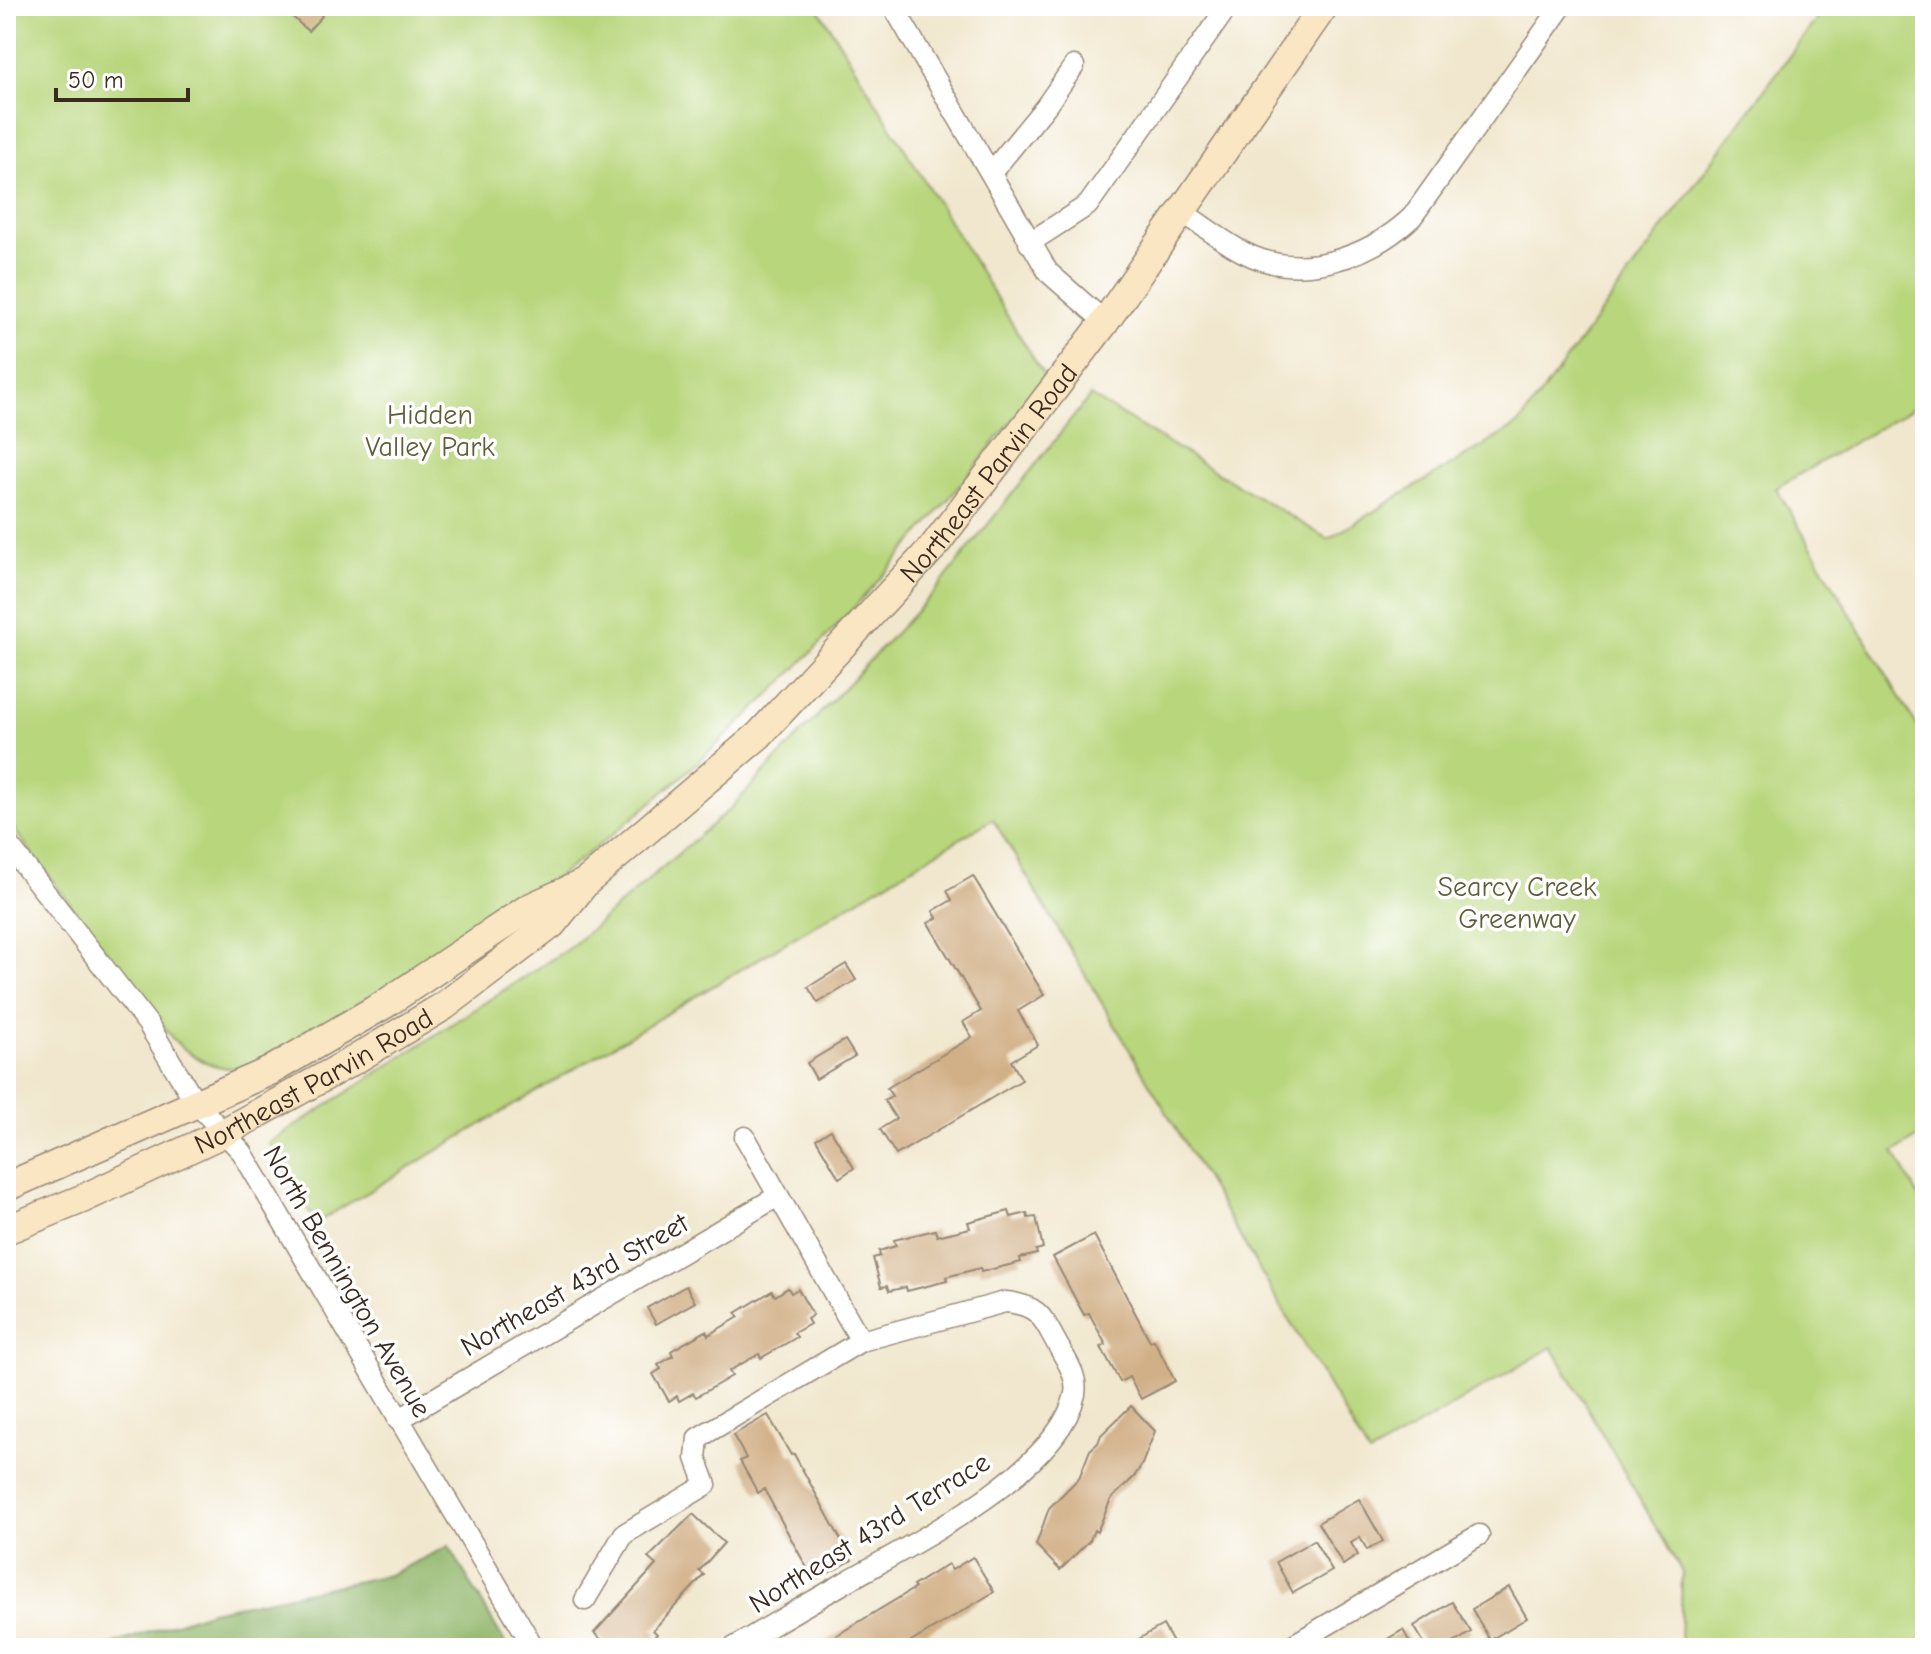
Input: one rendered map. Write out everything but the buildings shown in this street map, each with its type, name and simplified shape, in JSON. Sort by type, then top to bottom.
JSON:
[{"type":"main road","name":"Northeast Parvin Road","points":[[6,1230],[82,1199],[223,1133],[444,1006],[552,924],[586,882],[759,735],[924,557],[1105,322],[1324,6]]},
{"type":"main road","name":"Northeast Parvin Road","points":[[6,1187],[270,1071],[385,1004],[529,908],[586,882]]},
{"type":"street","points":[[1181,211],[1244,252],[1270,262],[1313,265],[1366,251],[1393,235],[1412,217],[1562,6]]},
{"type":"street","points":[[1029,243],[1088,205],[1225,7]]},
{"type":"street","points":[[900,9],[1029,243],[1048,272],[1105,322]]},
{"type":"street","points":[[991,173],[1074,66]]},
{"type":"street","name":"North Bennington Avenue","points":[[6,842],[148,1024],[196,1103],[242,1152],[534,1648]]},
{"type":"street","points":[[745,1137],[861,1341]]},
{"type":"street","name":"Northeast 43rd Street","points":[[398,1420],[778,1196]]},
{"type":"street","name":"Northeast 43rd Terrace","points":[[585,1600],[624,1534],[706,1485],[696,1458],[698,1438],[861,1341],[1005,1302],[1024,1303],[1038,1313],[1073,1372],[1076,1393],[1061,1428],[1023,1469],[970,1509],[733,1648]]},
{"type":"street","points":[[1288,1648],[1479,1535]]},
{"type":"green space","name":"Hidden Valley Park","points":[[6,6],[817,6],[1043,374],[1042,381],[936,515],[822,642],[700,761],[635,816],[523,902],[309,1035],[251,1065],[228,1068],[210,1064],[173,1039],[6,819]]},
{"type":"green space","name":"Searcy Creek Greenway","points":[[1826,6],[1925,6],[1925,401],[1776,488],[1925,740],[1925,1133],[1894,1152],[1925,1207],[1925,1648],[1680,1648],[1682,1572],[1552,1347],[1369,1455],[993,819],[316,1223],[269,1143],[572,946],[731,808],[935,591],[1090,396],[1328,539],[1519,424]]},
{"type":"green space","points":[[449,1546],[508,1648],[102,1648],[211,1611],[389,1575]]}]
